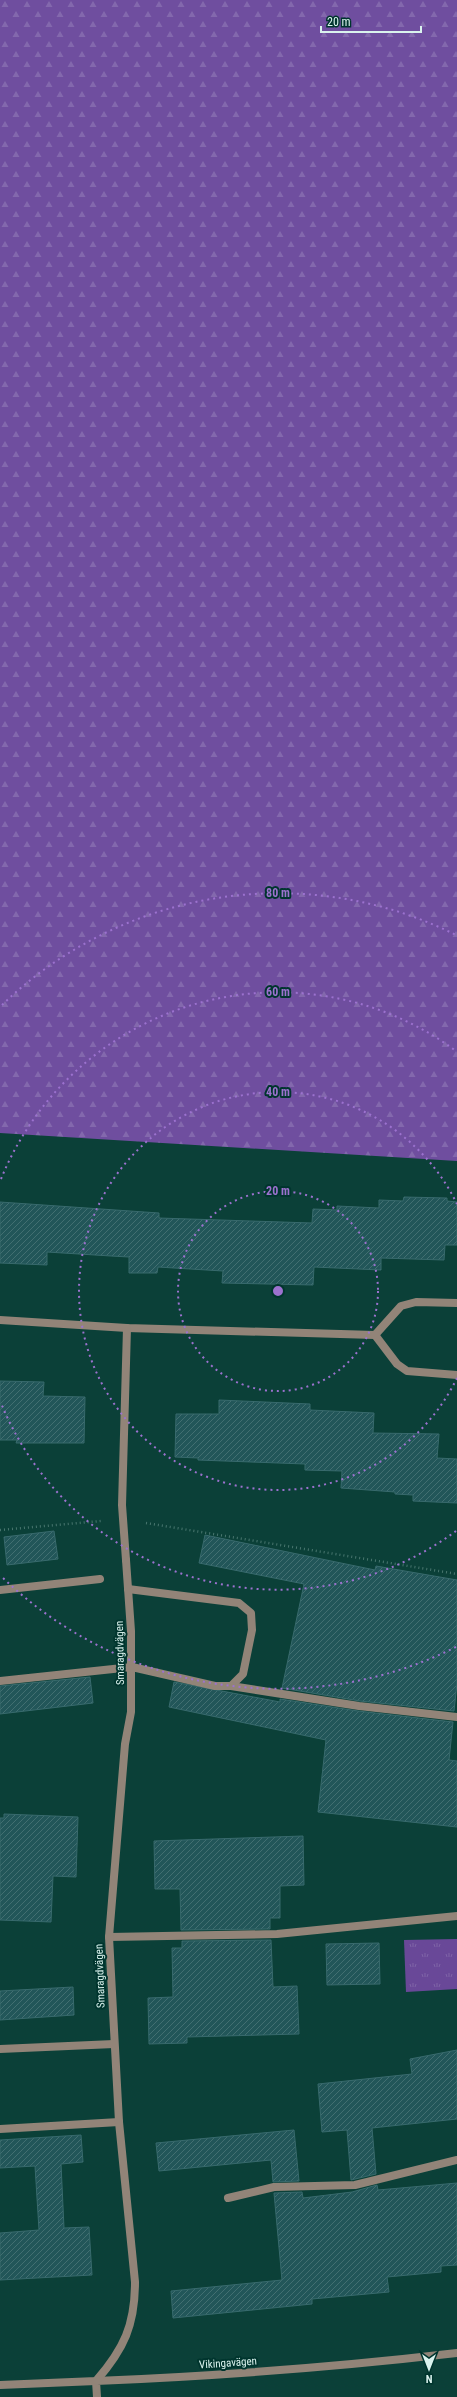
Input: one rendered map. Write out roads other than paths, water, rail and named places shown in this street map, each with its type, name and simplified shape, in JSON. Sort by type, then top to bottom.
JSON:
[{"type":"street","points":[[0,1320],[127,1328],[375,1335],[401,1306],[416,1302],[457,1304]]},
{"type":"street","name":"Smaragdvägen","points":[[96,2381],[119,2353],[126,2340],[135,2303],[135,2282],[119,2122],[109,1937],[125,1744],[131,1712],[132,1667],[123,1519],[127,1328]]},
{"type":"street","points":[[375,1335],[397,1364],[407,1371],[457,1375]]},
{"type":"street","points":[[0,1590],[100,1579]]},
{"type":"street","points":[[128,1589],[238,1602],[250,1612],[252,1630],[243,1674],[231,1686]]},
{"type":"street","points":[[0,1681],[132,1667],[215,1686],[231,1686],[359,1706],[457,1717]]},
{"type":"street","points":[[109,1937],[284,1934],[457,1916]]},
{"type":"street","points":[[0,2049],[114,2044]]},
{"type":"street","points":[[0,2129],[119,2122]]},
{"type":"street","points":[[228,2198],[274,2187],[355,2185],[457,2160]]},
{"type":"street","name":"Vikingavägen","points":[[0,2385],[173,2378],[357,2364],[457,2353]]},
{"type":"street","points":[[96,2381],[96,2397]]}]
